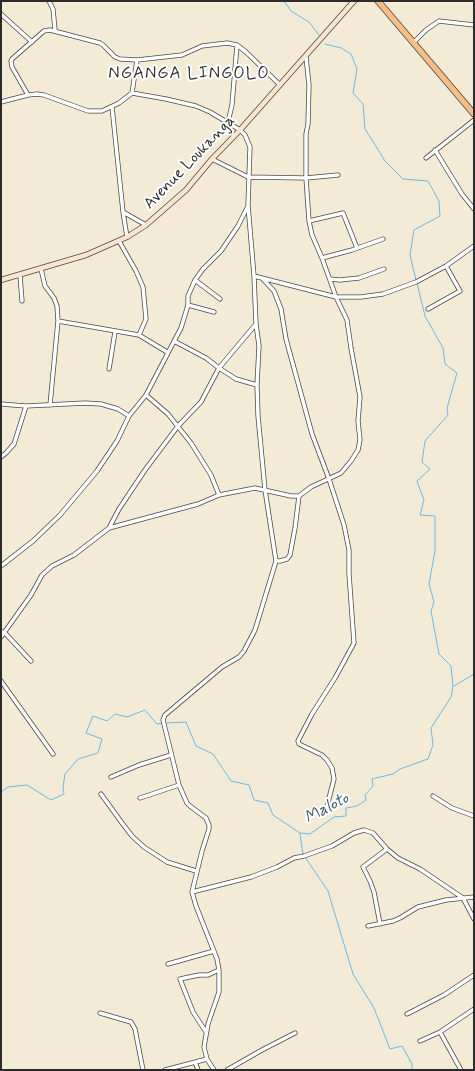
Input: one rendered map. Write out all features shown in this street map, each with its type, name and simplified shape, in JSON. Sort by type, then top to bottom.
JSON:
[{"type":"main road","name":"Avenue Loukanga","points":[[1,280],[73,259],[119,241],[146,225],[186,190],[212,159],[306,57],[354,1]]},
{"type":"main road","points":[[378,1],[474,114]]},
{"type":"street","points":[[49,1],[53,9],[55,30]]},
{"type":"street","points":[[1,14],[32,42]]},
{"type":"street","points":[[414,42],[426,30],[439,21],[474,25]]},
{"type":"street","points":[[28,95],[12,67],[11,61],[44,31],[50,30],[55,30],[100,43],[117,58],[137,60],[182,55],[202,46],[227,43],[237,44],[280,84]]},
{"type":"street","points":[[228,122],[232,105],[237,44]]},
{"type":"street","points":[[1,637],[3,632],[31,595],[42,575],[52,566],[74,555],[109,528],[198,504],[219,495],[256,488],[291,496],[299,496],[311,487],[341,473],[358,450],[360,440],[358,421],[360,397],[347,320],[336,297],[322,258],[312,236],[309,221],[306,178],[306,134],[308,124],[309,84],[306,57]]},
{"type":"street","points":[[1,102],[28,95],[44,95],[88,111],[102,111],[127,98],[132,93],[137,60]]},
{"type":"street","points":[[132,93],[196,106],[228,122],[240,130],[245,135],[250,148],[248,206],[254,276],[256,324],[259,346],[257,385],[258,416],[265,490],[276,561],[255,630],[240,657],[222,667],[165,715],[163,720],[179,785],[187,803],[206,818],[209,825],[208,834],[196,872],[192,892],[214,951],[219,970],[219,992],[206,1032],[204,1047],[207,1059],[214,1070]]},
{"type":"street","points":[[112,107],[127,237]]},
{"type":"street","points":[[426,158],[474,120]]},
{"type":"street","points":[[435,150],[462,194],[474,209]]},
{"type":"street","points":[[212,159],[248,177],[306,178],[338,175]]},
{"type":"street","points":[[1,566],[33,541],[60,515],[97,471],[117,441],[129,416],[146,395],[167,352],[181,328],[188,305],[188,296],[195,280],[203,269],[221,251],[238,226],[248,206]]},
{"type":"street","points":[[123,212],[146,225]]},
{"type":"street","points":[[309,221],[343,213],[357,248]]},
{"type":"street","points":[[322,258],[383,239]]},
{"type":"street","points":[[119,241],[143,287],[146,319],[139,335]]},
{"type":"street","points":[[254,276],[336,297],[361,297],[383,294],[416,282],[446,266],[474,246]]},
{"type":"street","points":[[428,309],[460,292],[446,266]]},
{"type":"street","points":[[41,269],[45,286],[54,298],[57,306],[58,321],[50,405]]},
{"type":"street","points":[[330,279],[340,280],[359,278],[384,269]]},
{"type":"street","points":[[20,275],[22,301]]},
{"type":"street","points":[[262,278],[274,291],[281,310],[286,339],[312,434],[344,525],[349,550],[349,574],[354,643],[335,678],[312,714],[298,741],[300,744],[322,755],[332,768],[334,779],[327,806]]},
{"type":"street","points":[[195,280],[220,300]]},
{"type":"street","points":[[188,305],[214,312]]},
{"type":"street","points":[[58,321],[139,335],[167,352]]},
{"type":"street","points":[[109,528],[119,509],[145,470],[178,426],[200,402],[219,368],[256,324]]},
{"type":"street","points":[[109,368],[115,332]]},
{"type":"street","points":[[174,341],[206,358],[236,379],[257,385]]},
{"type":"street","points":[[146,395],[168,414],[178,426],[211,475],[219,495]]},
{"type":"street","points":[[1,404],[26,406],[101,404],[118,409],[129,416]]},
{"type":"street","points":[[1,457],[14,444],[26,406]]},
{"type":"street","points":[[276,561],[280,562],[287,559],[290,555],[299,496]]},
{"type":"street","points":[[3,632],[31,661]]},
{"type":"street","points":[[1,681],[53,754]]},
{"type":"street","points":[[110,777],[139,765],[171,755]]},
{"type":"street","points":[[140,798],[179,785]]},
{"type":"street","points":[[101,794],[132,836],[144,847],[167,862],[196,872]]},
{"type":"street","points":[[433,796],[452,808],[474,816]]},
{"type":"street","points":[[192,892],[250,878],[294,858],[332,846],[354,833],[364,830],[374,833],[387,849],[398,858],[420,869],[463,898],[474,919]]},
{"type":"street","points":[[380,924],[374,892],[363,867],[387,849]]},
{"type":"street","points":[[368,926],[400,918],[418,907],[446,900],[474,897]]},
{"type":"street","points":[[168,964],[214,951]]},
{"type":"street","points":[[206,1032],[193,1012],[180,979],[199,975],[208,975],[219,970]]},
{"type":"street","points":[[408,1014],[444,995],[474,975]]},
{"type":"street","points":[[420,1041],[440,1032],[474,1009]]},
{"type":"street","points":[[100,1013],[131,1022],[135,1029],[143,1070]]},
{"type":"street","points":[[440,1032],[461,1070]]},
{"type":"street","points":[[227,1070],[296,1033]]},
{"type":"street","points":[[165,1070],[207,1059]]},
{"type":"street","points":[[195,1062],[198,1070]]},
{"type":"waterway","points":[[284,1],[291,11],[309,22],[319,35]]},
{"type":"waterway","points":[[325,44],[341,48],[351,54],[357,69],[353,93],[363,104],[365,129],[385,161],[403,179],[428,181],[439,201],[440,216],[414,230],[410,255],[416,280]]},
{"type":"waterway","points":[[166,723],[186,722],[196,746],[213,754],[231,781],[249,785],[254,800],[268,803],[273,815],[300,833],[310,834],[334,817],[346,816],[346,808],[357,806],[366,800],[365,795],[373,786],[372,779],[393,774],[400,769],[428,759],[433,745],[431,728],[451,697],[453,686],[451,666],[439,654],[431,611],[434,602],[429,584],[435,551],[435,516],[420,515],[424,500],[417,481],[430,469],[422,462],[425,441],[448,415],[447,408],[457,373],[445,364],[443,348],[425,316],[417,283]]},
{"type":"waterway","points":[[454,686],[474,674]]},
{"type":"waterway","name":"Maloto","points":[[1,792],[8,787],[27,785],[51,800],[64,794],[63,787],[65,774],[78,759],[98,753],[102,739],[86,733],[93,716],[107,721],[115,714],[127,717],[145,710],[157,724],[162,723]]},
{"type":"waterway","points":[[300,834],[303,854]]},
{"type":"waterway","points":[[305,857],[328,891],[353,974],[374,1008],[390,1049],[402,1046],[412,1064],[412,1070]]},
{"type":"district","name":"NGANGA LINGOLO","points":[[189,74]]}]
